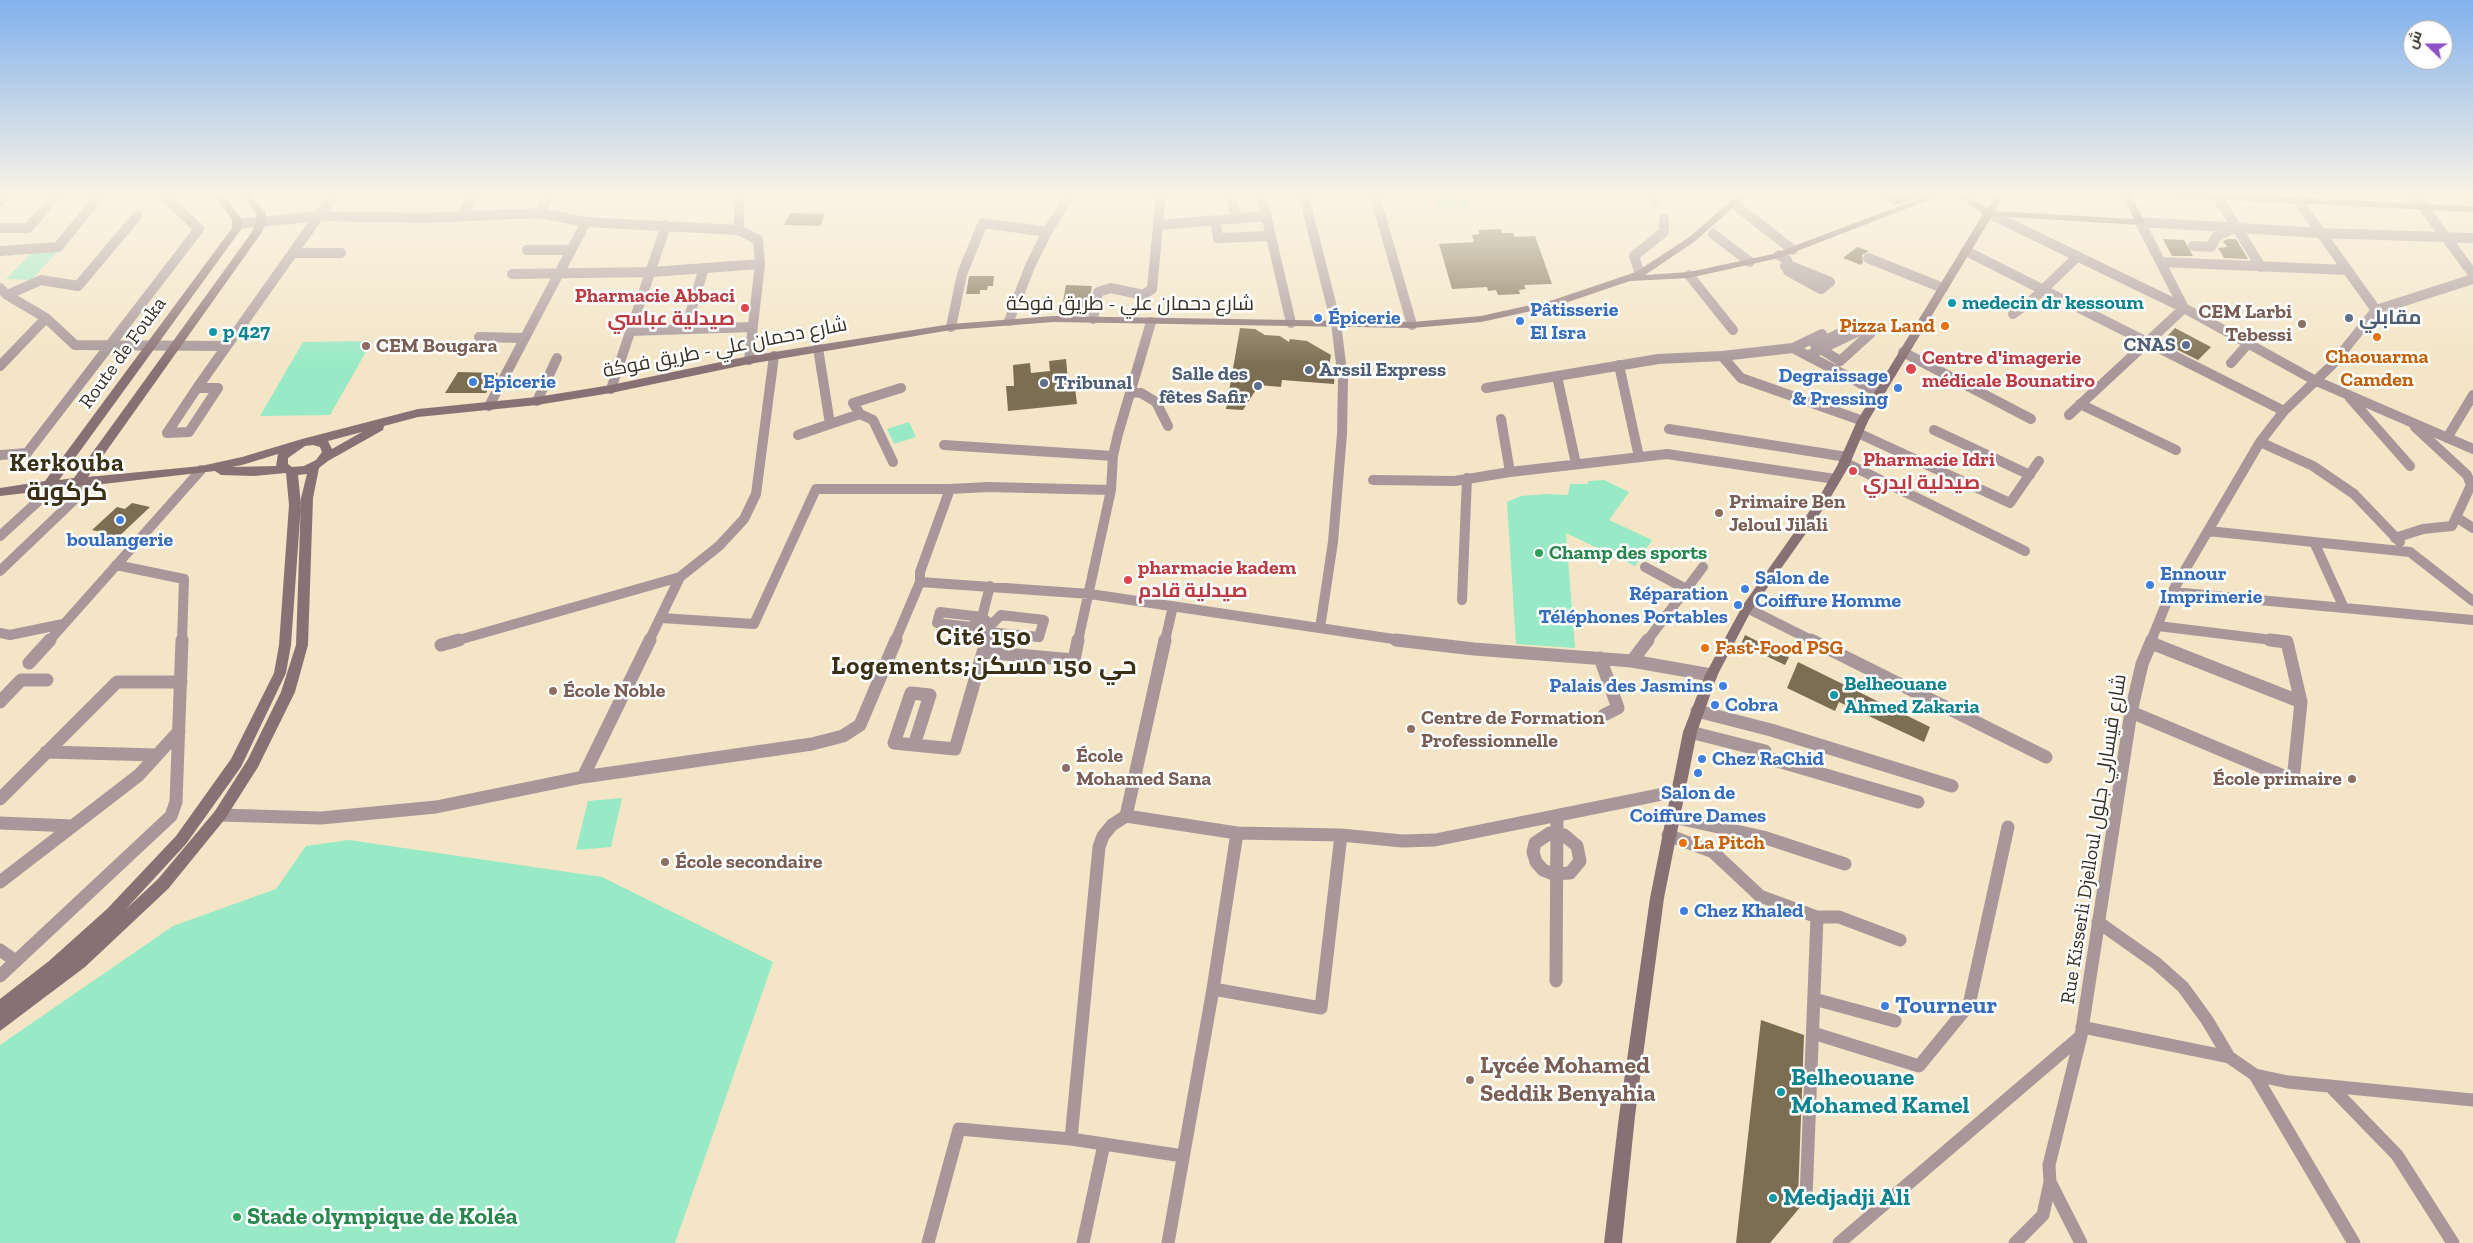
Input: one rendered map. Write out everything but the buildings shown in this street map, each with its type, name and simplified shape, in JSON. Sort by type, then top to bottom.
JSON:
[{"type":"main road","name":"Route de Fouka","points":[[53,485],[222,251]]},
{"type":"main road","name":"Route de Fouka","points":[[78,482],[243,251]]},
{"type":"main road","name":"شارع دحمان علي - طريق فوكة","points":[[0,492],[201,470],[242,461],[398,416],[442,409],[537,401],[612,389],[749,360],[951,327],[1009,321],[1094,319],[1151,322],[1336,323],[1412,326],[1481,319],[1563,300],[1624,280],[1640,274],[1674,251]]},
{"type":"main road","points":[[1624,280],[1689,275],[1790,251]]},
{"type":"main road","points":[[1613,1243],[1627,1116],[1656,898],[1690,732],[1697,710],[1711,675],[1747,608],[1822,502],[1845,460],[1860,427],[1903,352],[1966,251]]},
{"type":"main road","name":"شارع دحمان علي - طريق فوكة","points":[[201,470],[254,472],[314,467],[325,458],[398,416]]},
{"type":"main road","points":[[0,1008],[54,966],[112,914],[182,840],[236,763],[280,674],[285,646],[295,505],[289,470],[282,466],[283,456],[308,442],[320,442],[328,448],[325,458]]},
{"type":"main road","points":[[0,1024],[73,968],[163,884],[220,815],[253,763],[288,692],[302,645],[307,498],[314,467]]},
{"type":"street","points":[[4,292],[41,280],[78,286],[107,251]]},
{"type":"street","points":[[0,455],[27,453],[182,251]]},
{"type":"street","points":[[198,388],[218,388],[189,432],[166,433],[295,251]]},
{"type":"street","points":[[489,406],[568,251]]},
{"type":"street","points":[[612,389],[658,251]]},
{"type":"street","points":[[749,360],[760,264],[759,251]]},
{"type":"street","points":[[951,327],[962,274],[971,251]]},
{"type":"street","points":[[1009,321],[1037,251]]},
{"type":"street","points":[[1094,319],[1098,292],[1111,288],[1144,295],[1152,289],[1156,251]]},
{"type":"street","points":[[1274,251],[1291,323]]},
{"type":"street","points":[[1318,251],[1336,323],[1343,380],[1342,434],[1337,474],[1333,542],[1320,628]]},
{"type":"street","points":[[1391,251],[1412,326]]},
{"type":"street","points":[[1640,251],[1634,256],[1640,274]]},
{"type":"street","points":[[1735,251],[1750,262]]},
{"type":"street","points":[[1966,251],[2284,411]]},
{"type":"street","points":[[2068,251],[2184,308],[2247,345],[2314,380],[2473,449]]},
{"type":"street","points":[[2155,251],[2184,308]]},
{"type":"street","points":[[2250,251],[2261,267]]},
{"type":"street","points":[[2334,251],[2376,310],[2473,280]]},
{"type":"street","points":[[2456,251],[2473,274]]},
{"type":"street","points":[[293,254],[341,253]]},
{"type":"street","points":[[1779,255],[1787,260],[1788,265]]},
{"type":"street","points":[[2013,314],[2043,290],[2078,256]]},
{"type":"street","points":[[1868,258],[1944,288]]},
{"type":"street","points":[[2161,262],[2347,270]]},
{"type":"street","points":[[512,274],[652,272],[760,264]]},
{"type":"street","points":[[686,327],[704,268]]},
{"type":"street","points":[[1689,275],[1733,330]]},
{"type":"street","points":[[4,292],[46,318],[75,346],[227,346]]},
{"type":"street","points":[[2069,415],[2184,308]]},
{"type":"street","name":"Rue Kisserli Djelloul شارع قيسارلي جلول","points":[[1839,1243],[2082,1031],[2131,712],[2142,664],[2172,592],[2260,442],[2284,411],[2314,380],[2332,365],[2376,310]]},
{"type":"street","points":[[1,363],[46,318]]},
{"type":"street","points":[[983,652],[1074,660],[1090,594],[1111,490],[1113,456],[1151,322]]},
{"type":"street","points":[[1486,388],[1658,359],[1722,356],[1793,348],[1846,322]]},
{"type":"street","points":[[631,331],[686,327],[752,326]]},
{"type":"street","points":[[1808,356],[1821,349],[1862,330],[1871,333],[1840,361],[1821,349]]},
{"type":"street","points":[[479,338],[524,338]]},
{"type":"street","points":[[2232,363],[2247,345]]},
{"type":"street","points":[[818,348],[830,424]]},
{"type":"street","points":[[1793,348],[1880,393]]},
{"type":"street","points":[[1903,352],[2031,420]]},
{"type":"street","points":[[583,777],[680,577],[731,533],[744,519],[756,494],[774,356]]},
{"type":"street","points":[[1722,356],[1741,378],[1860,427],[2010,503],[2039,461]]},
{"type":"street","points":[[537,401],[557,358]]},
{"type":"street","points":[[1619,366],[1640,457]]},
{"type":"street","points":[[1557,376],[1576,464]]},
{"type":"street","points":[[893,462],[873,420],[860,414],[853,402],[901,388]]},
{"type":"street","points":[[1131,392],[1141,394],[1156,402],[1168,426]]},
{"type":"street","points":[[2348,395],[2410,466]]},
{"type":"street","points":[[2448,438],[2473,395]]},
{"type":"street","points":[[2080,404],[2176,450]]},
{"type":"street","points":[[798,435],[860,414]]},
{"type":"street","points":[[1502,419],[1510,472]]},
{"type":"street","points":[[2395,538],[2423,529],[2452,526],[2471,484],[2470,477],[2408,421]]},
{"type":"street","points":[[1669,429],[1845,460],[2026,552]]},
{"type":"street","points":[[1934,430],[2030,475]]},
{"type":"street","points":[[2260,442],[2313,466],[2346,488],[2410,552],[2473,601]]},
{"type":"street","points":[[944,445],[1113,456]]},
{"type":"street","points":[[1374,480],[1455,481],[1510,472],[1667,454],[1835,479]]},
{"type":"street","points":[[29,663],[201,470]]},
{"type":"street","points":[[1462,600],[1467,478]]},
{"type":"street","points":[[0,571],[94,481]]},
{"type":"street","points":[[0,536],[53,485]]},
{"type":"street","points":[[661,618],[754,624],[816,489],[950,489],[988,486],[1111,490]]},
{"type":"street","points":[[220,815],[321,818],[382,814],[505,795],[583,777],[812,744],[843,736],[860,725],[920,582],[920,572],[950,489]]},
{"type":"street","points":[[2456,517],[2473,528]]},
{"type":"street","points":[[2208,531],[2410,552]]},
{"type":"street","points":[[2314,542],[2344,608]]},
{"type":"street","points":[[0,976],[171,816],[176,802],[184,579],[116,565]]},
{"type":"street","points":[[1645,567],[1686,589]]},
{"type":"street","points":[[1632,661],[1703,567]]},
{"type":"street","points":[[441,644],[680,577]]},
{"type":"street","points":[[920,582],[1090,594],[1320,628],[1474,648],[1632,661],[1711,675]]},
{"type":"street","points":[[914,745],[955,749],[983,652],[990,586]]},
{"type":"street","points":[[2172,592],[2473,620]]},
{"type":"street","points":[[1126,816],[1173,606]]},
{"type":"street","points":[[1747,608],[2046,758]]},
{"type":"street","points":[[0,633],[10,635],[63,624]]},
{"type":"street","points":[[2131,712],[2292,780],[2301,702],[2287,642],[2158,626]]},
{"type":"street","points":[[2151,643],[2301,702]]},
{"type":"street","points":[[1600,658],[1618,708],[1604,715]]},
{"type":"street","points":[[0,702],[21,680],[47,680]]},
{"type":"street","points":[[0,799],[117,682],[181,682]]},
{"type":"street","points":[[1697,710],[1771,730],[1952,786]]},
{"type":"street","points":[[0,882],[138,775],[179,731]]},
{"type":"street","points":[[1690,732],[1765,751],[1764,757],[1918,802]]},
{"type":"street","points":[[46,752],[157,755]]},
{"type":"street","points":[[1071,1139],[1099,847],[1103,836],[1112,825],[1126,816],[1237,833],[1341,835],[1402,841],[1435,840],[1678,791]]},
{"type":"street","points":[[1556,981],[1557,816]]},
{"type":"street","points":[[1673,817],[1762,837],[1845,864]]},
{"type":"street","points":[[0,823],[73,826]]},
{"type":"street","points":[[1813,1033],[1919,1066],[1969,1004],[2008,826]]},
{"type":"street","points":[[1168,1243],[1213,989],[1237,833]]},
{"type":"street","points":[[1557,833],[1573,841],[1580,855],[1575,869],[1567,874],[1557,875],[1540,867],[1534,858],[1533,849],[1541,836],[1557,833]]},
{"type":"street","points":[[1213,989],[1321,1008],[1341,835]]},
{"type":"street","points":[[1668,835],[1713,852],[1760,896],[1817,917],[1839,917],[1900,940]]},
{"type":"street","points":[[1806,1198],[1817,917]]},
{"type":"street","points":[[2098,922],[2156,963],[2183,987],[2208,1020],[2228,1057]]},
{"type":"street","points":[[0,950],[16,961]]},
{"type":"street","points":[[1814,999],[1895,1021]]},
{"type":"street","points":[[2015,1243],[2043,1215],[2050,1182],[2050,1152],[2082,1031],[2228,1057],[2255,1075],[2288,1082],[2473,1100]]},
{"type":"street","points":[[2255,1075],[2354,1243]]},
{"type":"street","points":[[2330,1086],[2397,1155],[2454,1243]]},
{"type":"street","points":[[928,1243],[959,1129],[1071,1139],[1183,1156]]},
{"type":"street","points":[[1083,1243],[1104,1144]]},
{"type":"street","points":[[2050,1182],[2081,1243]]},
{"type":"green space","points":[[33,251],[58,251],[31,280],[6,279]]},
{"type":"green space","points":[[372,341],[330,415],[260,416],[303,342]]},
{"type":"green space","points":[[909,422],[916,437],[894,444],[887,429]]},
{"type":"green space","name":"Champ des sports","points":[[1604,480],[1629,492],[1609,520],[1652,540],[1635,566],[1566,533],[1575,648],[1516,644],[1507,502],[1521,496],[1568,495],[1570,484],[1587,484],[1589,481]]},
{"type":"green space","points":[[622,798],[611,847],[576,850],[588,801]]},
{"type":"green space","points":[[349,840],[602,877],[773,962],[675,1243],[0,1243],[0,1045],[173,926],[276,889],[306,846]]},
{"type":"place","name":"medecin dr kessoum","points":[[1952,303]]},
{"type":"place","name":"Pharmacie Abbaci صيدلية عباسي","points":[[745,308]]},
{"type":"place","name":"Épicerie","points":[[1318,318]]},
{"type":"place","name":"مقابلي","points":[[2349,318]]},
{"type":"place","name":"Pâtisserie El Isra","points":[[1520,321]]},
{"type":"place","name":"CEM Larbi Tebessi","points":[[2302,324]]},
{"type":"place","name":"Pizza Land","points":[[1945,326]]},
{"type":"place","name":"p 427","points":[[213,332]]},
{"type":"place","name":"Chaouarma Camden","points":[[2377,337]]},
{"type":"place","name":"CNAS","points":[[2186,345]]},
{"type":"place","name":"CEM Bougara","points":[[366,346]]},
{"type":"place","name":"Centre d'imagerie médicale Bounatiro","points":[[1911,369]]},
{"type":"place","name":"Arssil Express","points":[[1309,370]]},
{"type":"place","name":"Epicerie","points":[[473,382]]},
{"type":"place","name":"Tribunal","points":[[1044,383]]},
{"type":"place","name":"Salle des fêtes Safir","points":[[1258,386]]},
{"type":"place","name":"Degraissage & Pressing","points":[[1898,388]]},
{"type":"place","name":"Pharmacie Idri صيدلية ايدري","points":[[1853,471]]},
{"type":"place","name":"Primaire Ben Jeloul Jilali","points":[[1719,513]]},
{"type":"place","name":"boulangerie","points":[[120,520]]},
{"type":"place","name":"Champ des sports","points":[[1539,553]]},
{"type":"place","name":"pharmacie kadem صيدلية قادم","points":[[1128,580]]},
{"type":"place","name":"Ennour Imprimerie","points":[[2150,585]]},
{"type":"place","name":"Salon de Coiffure Homme","points":[[1745,589]]},
{"type":"place","name":"Réparation Téléphones Portables","points":[[1738,605]]},
{"type":"place","name":"Fast-Food PSG","points":[[1705,648]]},
{"type":"place","name":"Palais des Jasmins","points":[[1723,686]]},
{"type":"place","name":"École Noble","points":[[553,691]]},
{"type":"place","name":"Belheouane Ahmed Zakaria","points":[[1834,695]]},
{"type":"place","name":"Cobra","points":[[1715,705]]},
{"type":"place","name":"Centre de Formation Professionnelle","points":[[1411,729]]},
{"type":"place","name":"Chez RaChid","points":[[1702,759]]},
{"type":"place","name":"École Mohamed Sana","points":[[1066,768]]},
{"type":"place","name":"Salon de Coiffure Dames","points":[[1698,773]]},
{"type":"place","name":"École primaire","points":[[2352,779]]},
{"type":"place","name":"La Pitch","points":[[1683,843]]},
{"type":"place","name":"École secondaire","points":[[665,862]]},
{"type":"place","name":"Chez Khaled","points":[[1684,911]]},
{"type":"place","name":"Tourneur","points":[[1885,1006]]},
{"type":"place","name":"Lycée Mohamed Seddik Benyahia","points":[[1470,1080]]},
{"type":"place","name":"Belheouane Mohamed Kamel","points":[[1781,1092]]},
{"type":"place","name":"Medjadji Ali","points":[[1773,1198]]},
{"type":"place","name":"Stade olympique de Koléa","points":[[237,1217]]},
{"type":"district","name":"Kerkouba كركوبة","points":[[67,478]]},
{"type":"district","name":"Cité 150 Logements;حي 150 مسكن","points":[[984,652]]}]
